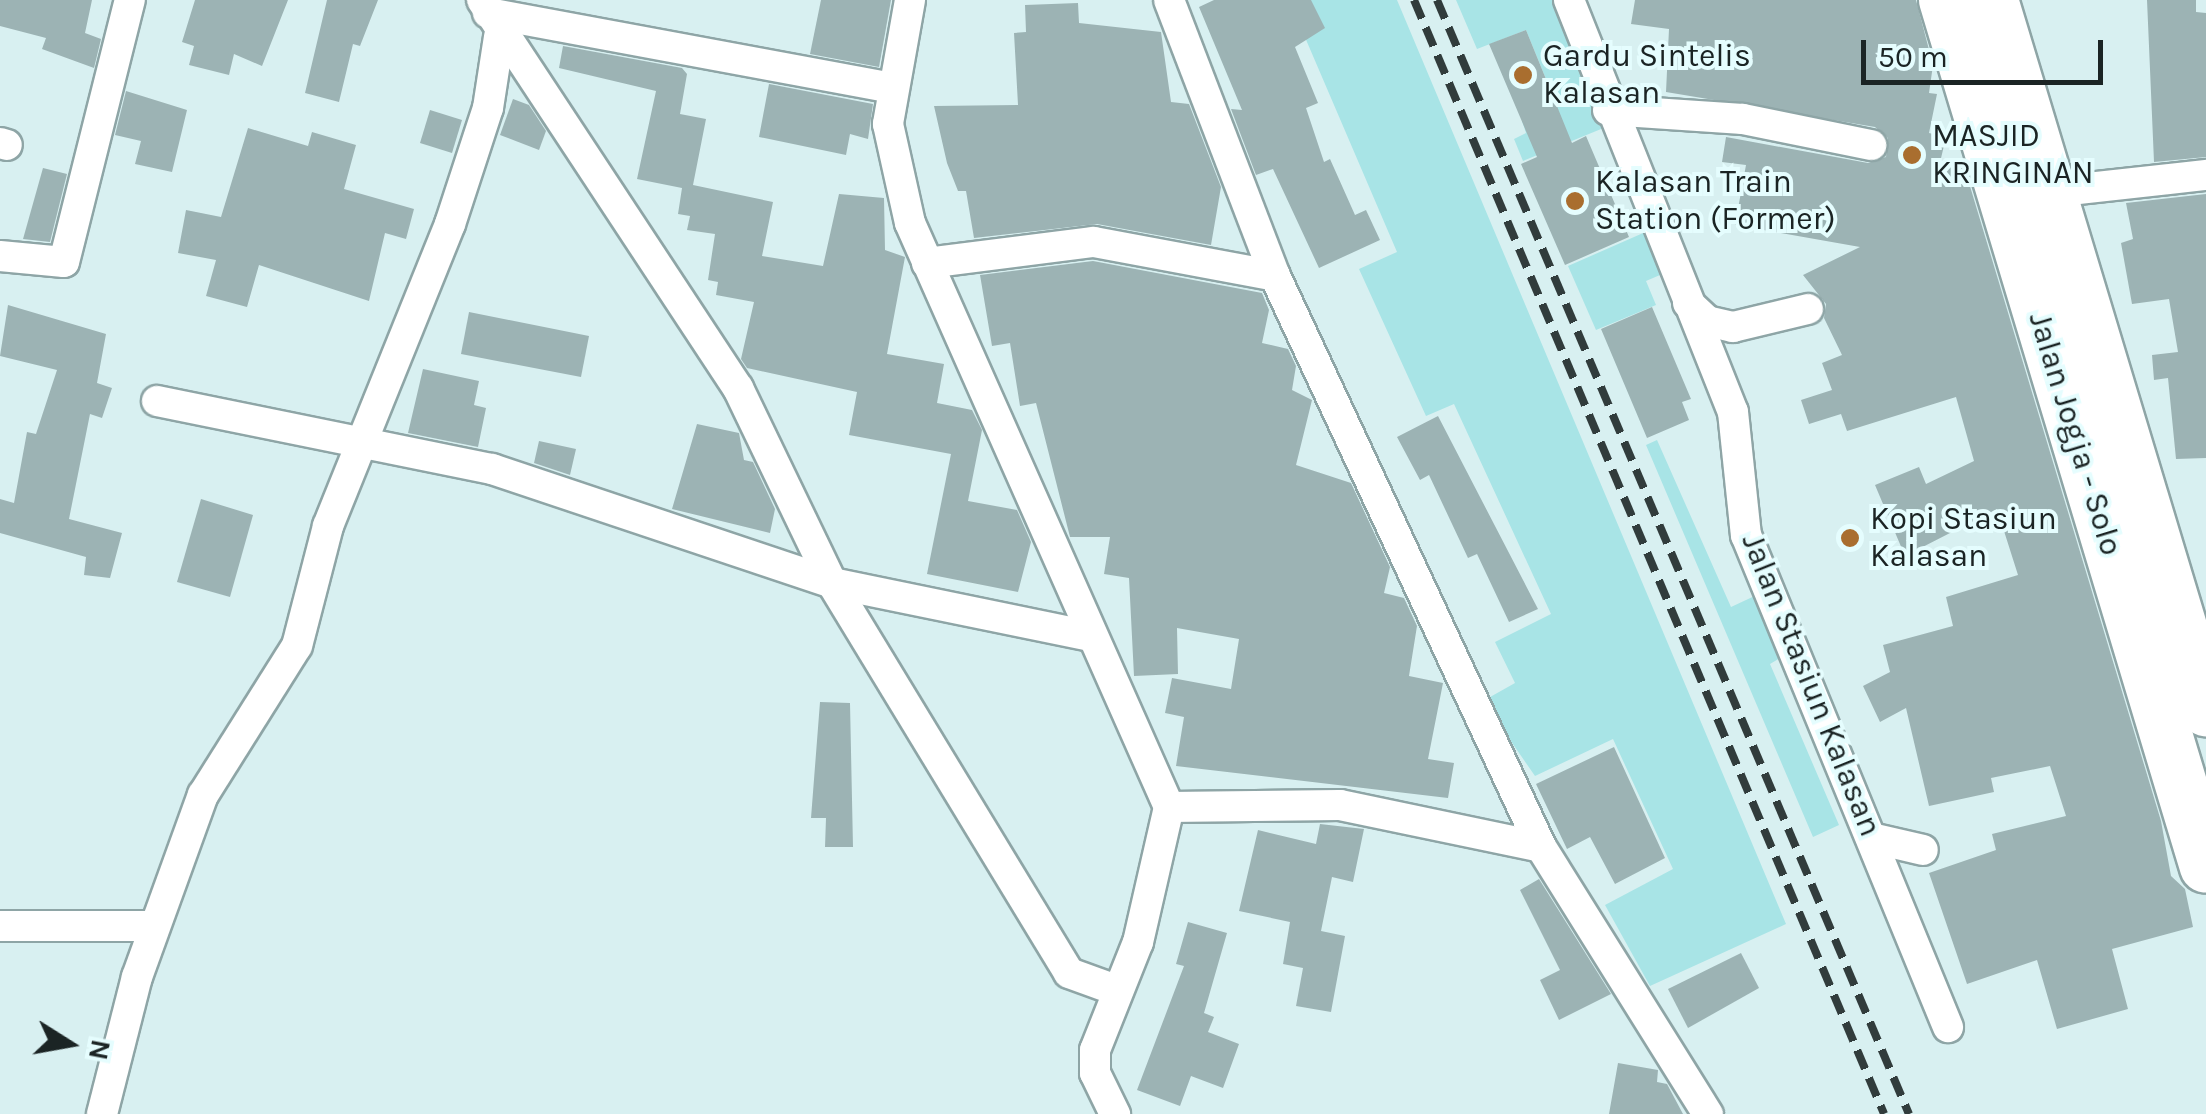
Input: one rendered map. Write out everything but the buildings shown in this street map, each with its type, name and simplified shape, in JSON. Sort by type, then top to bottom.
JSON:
[{"type":"highway","name":"Jalan Jogja - Solo","points":[[1945,0],[2206,868]]},
{"type":"highway","name":"Jalan Jogja - Solo","points":[[1992,0],[2206,710]]},
{"type":"street","points":[[0,256],[64,262],[130,0]]},
{"type":"street","points":[[910,0],[890,88],[896,172],[927,263],[1169,807],[1138,942],[1116,990],[1095,1062],[1116,1114]]},
{"type":"street","points":[[1169,0],[1275,276],[1541,847],[1708,1114]]},
{"type":"street","name":"Jalan Stasiun Kalasan","points":[[1569,0],[1608,110],[1732,412],[1746,535],[1876,839],[1881,875],[1948,1027]]},
{"type":"street","points":[[497,17],[890,88]]},
{"type":"street","points":[[102,1114],[153,926],[203,795],[292,656],[328,526],[450,224],[488,108],[497,17]]},
{"type":"street","points":[[497,17],[738,388],[832,583],[1069,973],[1116,990]]},
{"type":"street","points":[[1608,110],[1743,119],[1871,145]]},
{"type":"street","points":[[2051,192],[2206,175]]},
{"type":"street","points":[[927,263],[1081,242],[1205,257],[1275,276]]},
{"type":"street","points":[[1688,304],[1708,321],[1733,327],[1808,309]]},
{"type":"street","points":[[157,401],[492,469],[832,583],[1091,636]]},
{"type":"street","points":[[1169,807],[1340,804],[1541,847]]},
{"type":"street","points":[[1876,839],[1923,850]]},
{"type":"street","points":[[0,926],[153,926]]},
{"type":"shaded area","points":[[1289,0],[1397,0],[1786,924],[1650,986],[1605,905],[1673,869],[1613,739],[1535,776],[1483,701],[1515,683],[1495,642],[1551,614],[1454,404],[1426,416],[1359,269],[1397,252]]},
{"type":"shaded area","points":[[1456,0],[1559,0],[1606,127],[1523,161],[1514,139],[1526,133],[1522,121],[1557,106],[1526,30],[1477,49]]},
{"type":"shaded area","points":[[1650,230],[1667,272],[1646,281],[1656,305],[1596,330],[1568,266]]},
{"type":"shaded area","points":[[1657,440],[1731,607],[1761,593],[1788,653],[1770,664],[1839,825],[1813,837],[1646,445]]},
{"type":"railway","points":[[1414,0],[1884,1114]]},
{"type":"railway","points":[[1437,0],[1909,1114]]},
{"type":"place","name":"Gardu Sintelis Kalasan","points":[[1523,75]]},
{"type":"place","name":"MASJID KRINGINAN","points":[[1912,155]]},
{"type":"place","name":"Kalasan Train Station (Former)","points":[[1575,201]]},
{"type":"place","name":"Kopi Stasiun Kalasan","points":[[1850,538]]}]
